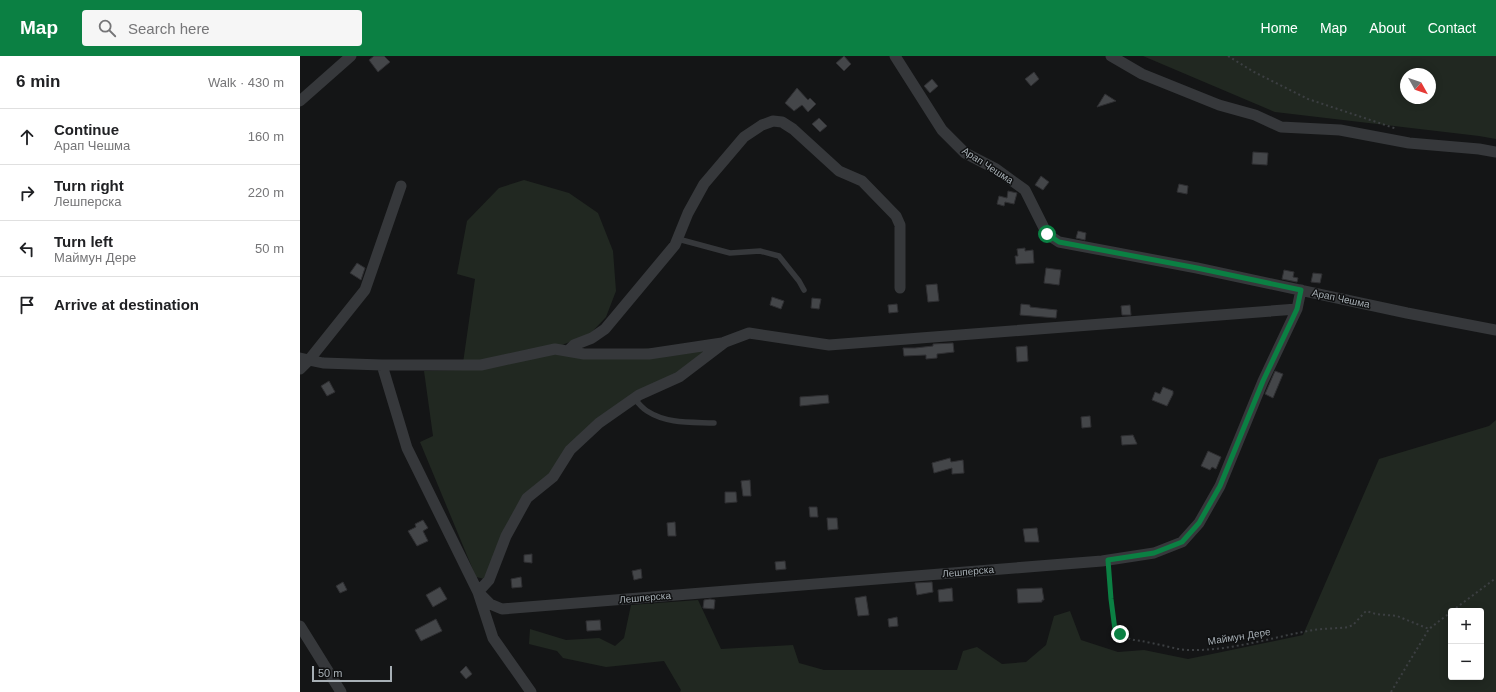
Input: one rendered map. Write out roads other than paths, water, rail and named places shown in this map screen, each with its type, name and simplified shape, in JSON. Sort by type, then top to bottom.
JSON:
[{"type":"street","points":[[300,101],[351,56]]},
{"type":"street","name":"Арап Чешма","points":[[895,56],[942,130],[965,153],[996,169],[1025,190],[1047,234],[1059,242],[1197,268],[1406,313],[1496,330]]},
{"type":"street","points":[[1111,56],[1142,74],[1219,105],[1255,115],[1281,127],[1340,130],[1409,142],[1479,148],[1496,152]]},
{"type":"street","points":[[568,351],[574,345],[592,338],[605,329],[675,245],[691,207],[704,184],[723,160],[744,137],[762,124],[773,121],[782,122],[793,129],[839,171],[862,181],[896,216],[900,225],[900,288]]},
{"type":"street","points":[[300,370],[305,359],[365,290],[402,186]]},
{"type":"street","name":"Лешперска","points":[[478,592],[490,604],[502,609],[1108,560],[1154,553],[1182,542],[1199,523],[1220,486],[1263,381],[1297,309],[1301,290]]},
{"type":"street","points":[[305,359],[323,362],[382,365],[481,365],[554,349],[584,354],[649,354],[725,342],[749,333],[829,345],[1297,309]]},
{"type":"street","points":[[478,592],[489,580],[506,536],[527,498],[553,477],[570,450],[600,424],[634,398],[679,378],[725,342]]},
{"type":"street","points":[[382,365],[407,448],[478,592],[494,638],[531,692]]},
{"type":"street","points":[[300,626],[341,692]]},
{"type":"lane","points":[[678,239],[730,253],[760,251],[779,256],[799,281],[804,290]]},
{"type":"lane","points":[[634,398],[646,411],[661,419],[670,421],[714,423]]}]
